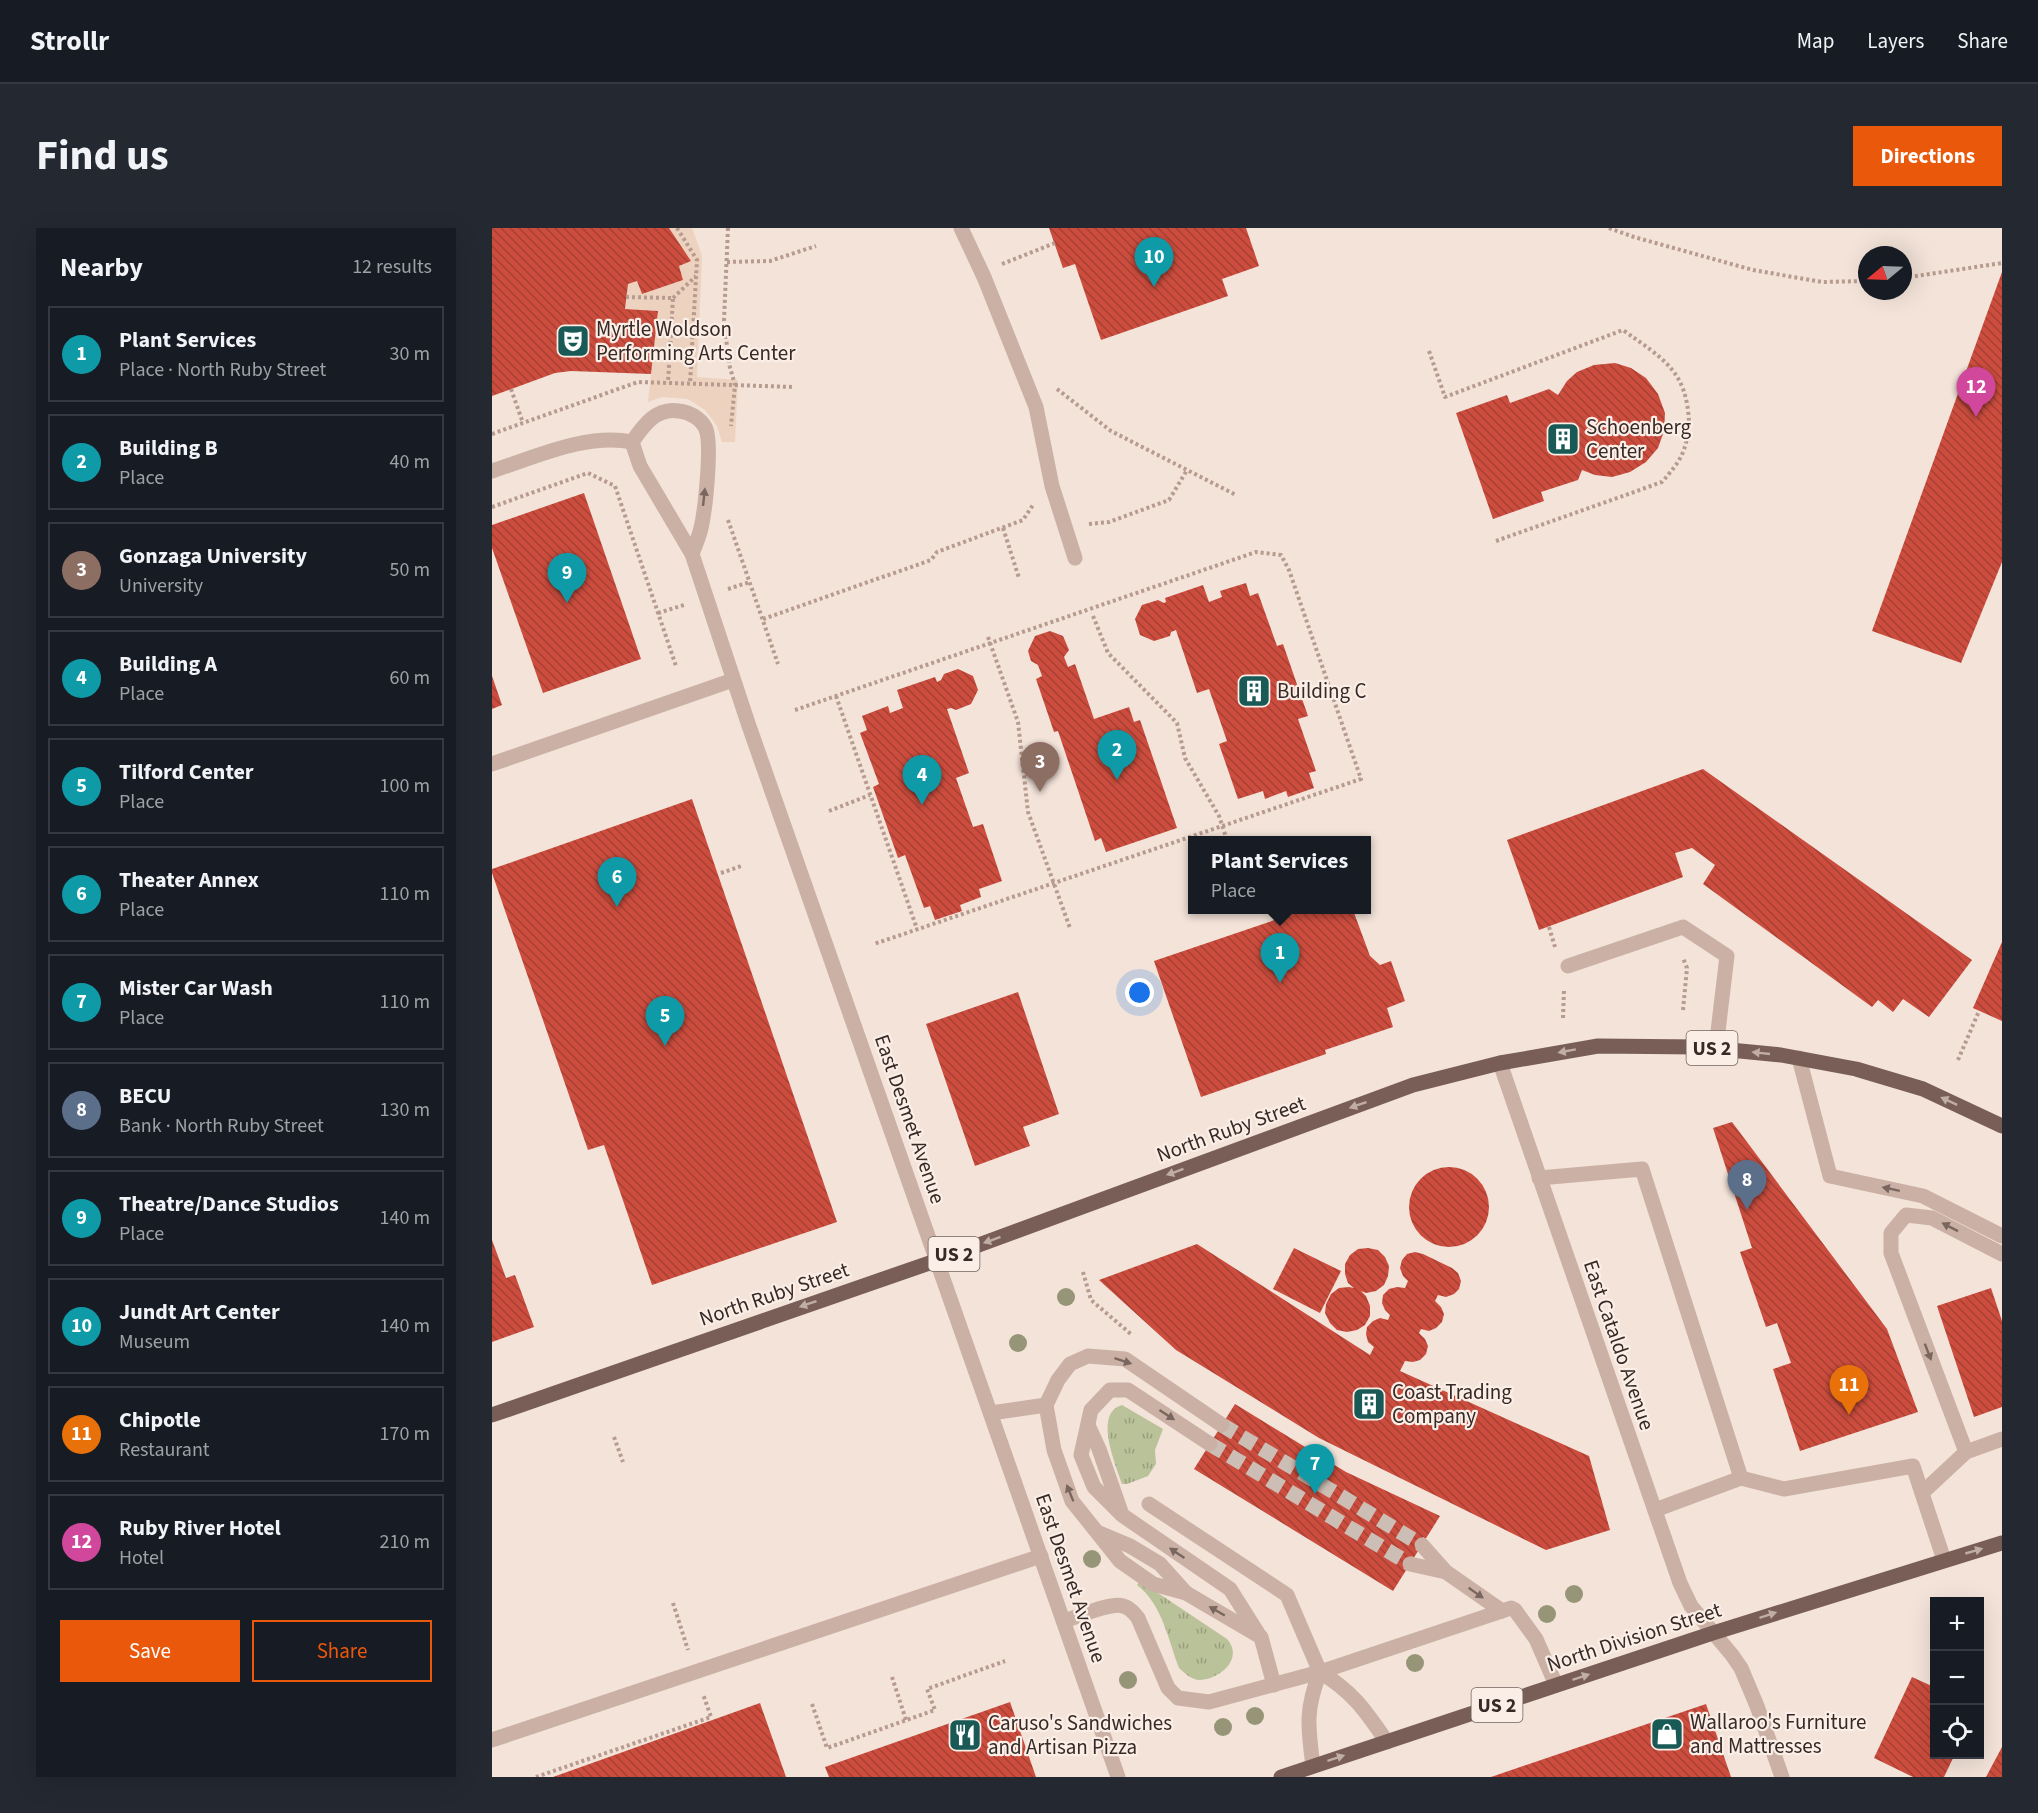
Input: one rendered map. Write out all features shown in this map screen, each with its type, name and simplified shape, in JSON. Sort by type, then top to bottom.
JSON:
[{"type":"main road","name":"North Ruby Street","points":[[492,1415],[938,1260],[1403,1089],[1500,1063],[1598,1046],[1716,1048],[1799,1058],[1856,1069],[1923,1089],[2002,1126]]},
{"type":"main road","name":"North Division Street","points":[[1281,1777],[1713,1633],[2002,1543]]},
{"type":"street","points":[[961,228],[984,277],[1036,406],[1051,480],[1075,558]]},
{"type":"street","points":[[492,471],[577,444],[618,439],[632,442],[645,424],[662,411],[678,410],[692,414],[705,427],[710,444],[701,527],[692,554]]},
{"type":"street","name":"East Desmet Avenue","points":[[632,442],[640,466],[692,554],[733,680],[1118,1777]]},
{"type":"street","points":[[492,764],[733,680]]},
{"type":"street","points":[[1568,966],[1683,927],[1727,956],[1716,1048]]},
{"type":"street","points":[[1799,1058],[1830,1176],[1923,1196],[2002,1236]]},
{"type":"street","name":"East Cataldo Avenue","points":[[1500,1063],[1654,1510],[1688,1599],[1691,1606],[1741,1668],[1782,1777]]},
{"type":"street","points":[[1539,1178],[1642,1169],[1742,1478]]},
{"type":"street","points":[[1966,1452],[1891,1253],[1891,1233],[1906,1215],[1932,1218],[2002,1254]]},
{"type":"street","points":[[1222,1425],[1125,1359],[1088,1356],[1070,1364],[1058,1380],[1046,1405],[1054,1450],[1072,1501],[1120,1561],[1153,1584],[1186,1593],[1261,1637]]},
{"type":"street","points":[[1210,1444],[1128,1390],[1110,1390],[1091,1410],[1082,1455],[1094,1487],[1122,1515],[1230,1589],[1261,1637],[1274,1685]]},
{"type":"street","points":[[991,1413],[1046,1405]]},
{"type":"street","points":[[1922,1492],[1966,1452],[2002,1439]]},
{"type":"street","points":[[1654,1510],[1742,1478],[1784,1489],[1913,1466],[1944,1560]]},
{"type":"street","points":[[1149,1504],[1287,1595],[1320,1672],[1343,1686],[1363,1707],[1387,1742]]},
{"type":"street","points":[[1422,1545],[1446,1572],[1502,1611]]},
{"type":"street","points":[[492,1740],[1041,1556]]},
{"type":"street","points":[[1410,1564],[1446,1572]]},
{"type":"street","points":[[1064,1621],[1121,1605],[1131,1609],[1138,1618],[1168,1688],[1178,1698],[1209,1702],[1320,1672],[1511,1608],[1534,1635],[1556,1685]]},
{"type":"street","points":[[1313,1766],[1308,1726],[1310,1696],[1320,1672]]},
{"type":"path","points":[[677,228],[697,260],[690,384]]},
{"type":"path","points":[[728,228],[725,328],[729,364],[735,385],[731,430]]},
{"type":"path","points":[[1610,228],[1634,237],[1753,270],[1822,282],[1858,281]]},
{"type":"path","points":[[984,277],[1007,261],[1055,243]]},
{"type":"path","points":[[727,262],[770,261],[816,246]]},
{"type":"path","points":[[1912,277],[2002,263]]},
{"type":"path","points":[[668,383],[673,298],[696,276]]},
{"type":"path","points":[[626,297],[673,298]]},
{"type":"path","points":[[1429,351],[1445,397],[1623,330],[1655,353],[1677,374],[1688,401],[1689,423],[1686,447],[1677,465],[1662,482],[1496,541]]},
{"type":"path","points":[[1020,367],[1054,387],[1111,431],[1236,495]]},
{"type":"path","points":[[511,389],[523,423]]},
{"type":"path","points":[[1664,425],[1689,423]]},
{"type":"path","points":[[1064,521],[1083,525],[1109,522],[1169,500],[1187,470]]},
{"type":"path","points":[[492,507],[588,473],[615,486],[676,666]]},
{"type":"path","points":[[763,619],[931,560],[937,552],[1023,520],[1051,480]]},
{"type":"path","points":[[725,513],[778,664]]},
{"type":"path","points":[[1003,528],[1019,578]]},
{"type":"path","points":[[795,710],[1256,552],[1281,555],[1289,570],[1361,779],[1193,836]]},
{"type":"path","points":[[1093,616],[1108,653],[1177,723],[1185,758],[1219,816],[1226,836]]},
{"type":"path","points":[[988,637],[1018,722],[1028,812],[1070,928]]},
{"type":"path","points":[[836,696],[917,929]]},
{"type":"path","points":[[829,811],[870,795]]},
{"type":"path","points":[[874,944],[1188,838]]},
{"type":"path","points":[[721,873],[741,866]]},
{"type":"path","points":[[1682,952],[1687,968],[1683,1010]]},
{"type":"path","points":[[1958,1060],[1979,1011]]},
{"type":"path","points":[[614,1437],[623,1462]]},
{"type":"path","points":[[812,1704],[827,1748],[935,1710],[927,1689],[1005,1661]]},
{"type":"path","points":[[892,1677],[906,1720]]},
{"type":"path","points":[[536,1777],[711,1718]]},
{"type":"green space","points":[[1122,1405],[1163,1429],[1155,1450],[1156,1464],[1148,1476],[1127,1484],[1122,1484],[1112,1453],[1108,1429],[1109,1418],[1113,1410]]},
{"type":"green space","points":[[1140,1581],[1227,1639],[1232,1646],[1233,1653],[1228,1666],[1222,1672],[1208,1679],[1197,1680],[1179,1668],[1153,1602],[1137,1585]]},
{"type":"shaded area","points":[[669,228],[692,228],[702,256],[697,377],[738,380],[735,442],[722,442],[717,426],[705,410],[688,399],[662,397],[648,402],[658,311],[625,309],[628,284],[637,281],[642,294],[683,280],[679,266],[691,261]]},
{"type":"building","name":"Myrtle Woldson Performing Arts Center","points":[[492,228],[669,228],[691,261],[679,266],[683,280],[642,294],[637,281],[628,284],[625,309],[658,311],[651,374],[571,371],[555,373],[492,396]]},
{"type":"building","points":[[1049,228],[1246,228],[1259,266],[1222,279],[1228,296],[1101,340],[1075,264],[1063,268]]},
{"type":"building","points":[[2002,272],[2002,562],[1961,663],[1872,631]]},
{"type":"building","name":"Schoenberg Center","points":[[1615,363],[1631,368],[1646,378],[1658,394],[1665,413],[1664,431],[1658,448],[1646,462],[1630,472],[1612,477],[1595,475],[1582,470],[1578,480],[1541,492],[1544,501],[1493,519],[1456,413],[1507,395],[1510,403],[1549,389],[1558,395],[1567,381],[1577,372],[1594,365]]},
{"type":"building","points":[[584,493],[641,659],[543,693],[492,548],[492,525]]},
{"type":"building","name":"Building C","points":[[1246,583],[1250,596],[1258,593],[1277,646],[1283,644],[1308,716],[1298,719],[1316,771],[1309,773],[1314,788],[1288,797],[1286,791],[1265,799],[1263,791],[1238,799],[1219,744],[1227,741],[1209,689],[1197,693],[1176,630],[1171,632],[1170,636],[1154,641],[1140,635],[1135,619],[1142,605],[1158,600],[1164,603],[1165,598],[1203,585],[1209,602],[1222,597],[1220,591]]},
{"type":"building","points":[[1050,631],[1063,636],[1069,650],[1064,657],[1068,667],[1075,664],[1094,719],[1129,707],[1134,722],[1140,720],[1177,828],[1106,852],[1101,838],[1095,841],[1058,731],[1054,732],[1036,679],[1042,676],[1038,665],[1031,661],[1028,651],[1035,636]]},
{"type":"building","points":[[958,669],[973,676],[978,690],[971,704],[956,710],[947,709],[969,773],[956,778],[973,827],[983,824],[1002,881],[979,889],[981,897],[960,905],[962,911],[935,920],[930,906],[924,908],[905,855],[898,858],[873,787],[879,784],[860,733],[867,730],[862,716],[888,706],[890,713],[903,708],[897,690],[935,677],[937,682],[944,674]]},
{"type":"building","points":[[492,676],[502,705],[492,709]]},
{"type":"building","points":[[1703,769],[1972,960],[1929,1017],[1903,999],[1893,1012],[1878,1000],[1872,1007],[1703,884],[1715,865],[1692,848],[1675,853],[1683,877],[1539,930],[1507,840]]},
{"type":"building","points":[[692,799],[837,1222],[652,1285],[604,1145],[588,1150],[492,869]]},
{"type":"building","points":[[1292,914],[1354,914],[1370,956],[1380,965],[1391,961],[1405,1001],[1387,1008],[1393,1027],[1325,1050],[1326,1054],[1201,1097],[1154,961]]},
{"type":"building","points":[[2002,942],[2002,1021],[1973,1008]]},
{"type":"building","points":[[1018,992],[1059,1114],[1023,1127],[1030,1146],[975,1166],[926,1024]]},
{"type":"building","points":[[1732,1122],[1887,1329],[1918,1412],[1800,1451],[1773,1369],[1791,1363],[1777,1323],[1766,1327],[1740,1252],[1752,1248],[1713,1128]]},
{"type":"building","points":[[1441,1167],[1457,1167],[1478,1178],[1489,1199],[1489,1215],[1478,1236],[1457,1247],[1441,1247],[1427,1241],[1415,1229],[1409,1215],[1409,1199],[1415,1185],[1427,1173]]},
{"type":"building","points":[[492,1240],[506,1278],[515,1275],[534,1327],[492,1342]]},
{"type":"building","name":"Coast Trading Company","points":[[1197,1244],[1370,1355],[1374,1347],[1368,1342],[1367,1327],[1380,1318],[1388,1320],[1390,1315],[1382,1303],[1383,1295],[1389,1289],[1405,1288],[1408,1281],[1400,1268],[1407,1254],[1415,1252],[1423,1254],[1452,1268],[1458,1273],[1461,1281],[1459,1289],[1446,1297],[1438,1295],[1435,1301],[1444,1314],[1442,1322],[1436,1328],[1429,1331],[1421,1329],[1419,1333],[1428,1346],[1426,1354],[1420,1360],[1405,1361],[1400,1371],[1589,1456],[1610,1530],[1546,1550],[1319,1438],[1176,1350],[1099,1280]]},
{"type":"building","points":[[1294,1248],[1341,1271],[1320,1313],[1273,1289]]},
{"type":"building","points":[[1358,1249],[1378,1250],[1385,1257],[1389,1266],[1388,1276],[1384,1285],[1376,1291],[1366,1293],[1361,1291],[1370,1306],[1370,1316],[1365,1325],[1347,1332],[1337,1330],[1325,1313],[1326,1304],[1331,1294],[1339,1288],[1354,1288],[1348,1283],[1345,1264],[1350,1255]]},
{"type":"building","points":[[1991,1288],[2002,1321],[2002,1407],[1974,1417],[1937,1306]]},
{"type":"building","points":[[1235,1404],[1346,1472],[1440,1516],[1393,1591],[1194,1469]]},
{"type":"building","points":[[1912,1677],[1930,1685],[1930,1759],[1953,1759],[1944,1777],[1913,1777],[1874,1758]]},
{"type":"building","points":[[1010,1702],[1036,1777],[829,1777],[825,1767]]},
{"type":"building","points":[[760,1703],[786,1777],[553,1777]]},
{"type":"building","name":"Wallaroo's Furniture and Mattresses","points":[[1706,1704],[1731,1777],[1491,1777]]},
{"type":"building","points":[[2002,1747],[2002,1777],[1986,1777]]},
{"type":"tunnel","points":[[1222,1425],[1422,1545]]},
{"type":"tunnel","points":[[1210,1444],[1410,1564]]},
{"type":"place","name":"Jundt Art Center","points":[[1154,287]]},
{"type":"place","name":"Myrtle Woldson Performing Arts Center","points":[[573,341]]},
{"type":"place","name":"Ruby River Hotel","points":[[1976,417]]},
{"type":"place","name":"Schoenberg Center","points":[[1563,439]]},
{"type":"place","name":"Theatre/Dance Studios","points":[[567,603]]},
{"type":"place","name":"Building C","points":[[1254,691]]},
{"type":"place","name":"Building B","points":[[1117,780]]},
{"type":"place","name":"Gonzaga University","points":[[1040,792]]},
{"type":"place","name":"Building A","points":[[922,805]]},
{"type":"place","name":"Theater Annex","points":[[617,907]]},
{"type":"place","name":"Plant Services","points":[[1280,983]]},
{"type":"place","name":"Tilford Center","points":[[665,1046]]},
{"type":"place","name":"BECU","points":[[1747,1210]]},
{"type":"place","name":"Coast Trading Company","points":[[1369,1404]]},
{"type":"place","name":"Chipotle","points":[[1849,1415]]},
{"type":"place","name":"Mister Car Wash","points":[[1315,1494]]},
{"type":"place","name":"Wallaroo's Furniture and Mattresses","points":[[1667,1734]]},
{"type":"place","name":"Caruso's Sandwiches and Artisan Pizza","points":[[965,1735]]}]
